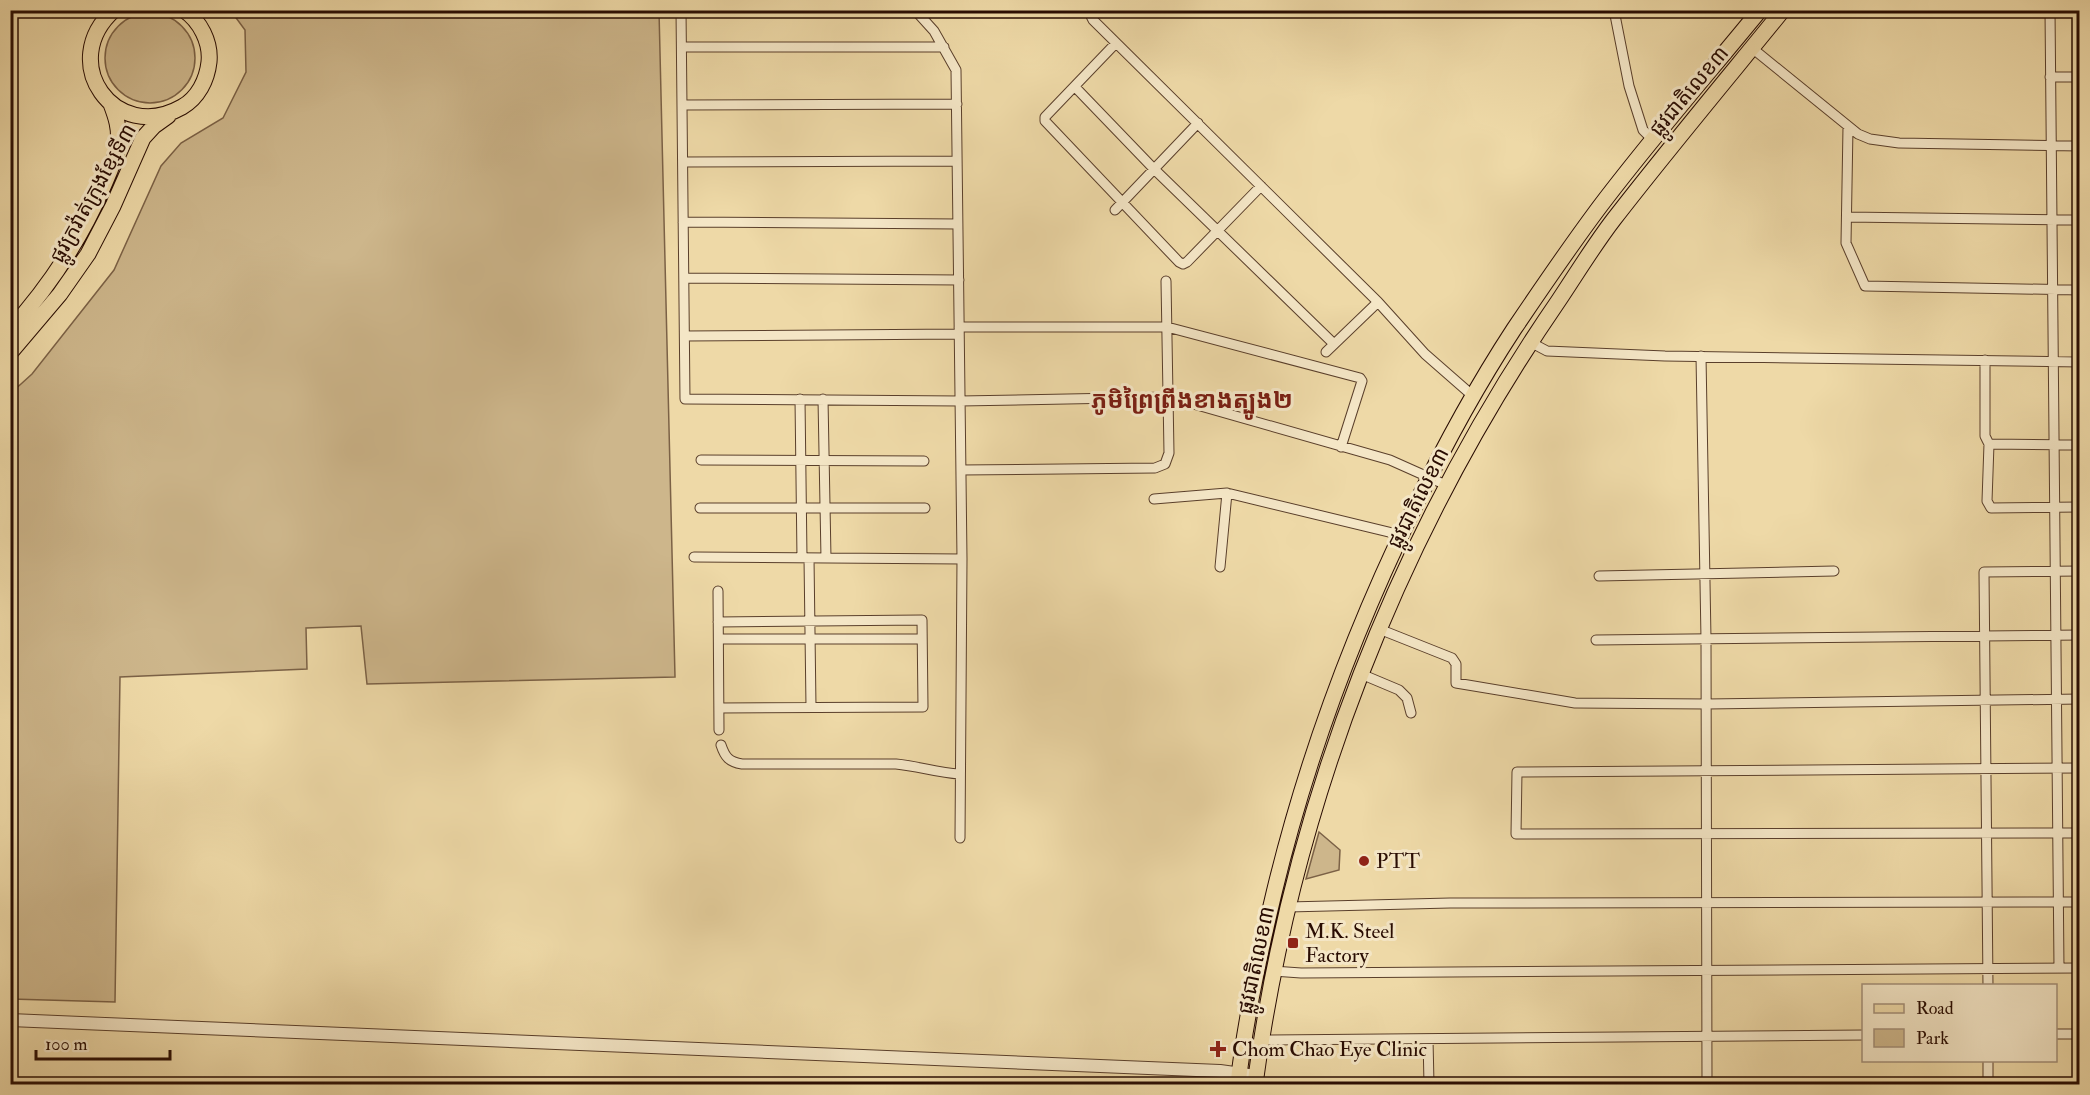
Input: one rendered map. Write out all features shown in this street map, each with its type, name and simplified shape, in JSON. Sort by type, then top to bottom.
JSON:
[{"type":"main road","points":[[114,10],[95,33],[91,47],[90,63],[93,78],[100,92],[111,104],[124,112],[140,117],[171,114]]},
{"type":"main road","name":"ផ្លូវជាតិលេខ៣","points":[[1238,1079],[1267,921],[1300,794],[1343,666],[1401,534],[1473,396],[1514,330],[1590,220],[1760,10]]},
{"type":"main road","name":"ផ្លូវជាតិលេខ៣","points":[[1255,1080],[1273,971],[1318,796],[1379,629],[1446,485],[1489,406],[1615,218],[1665,153],[1783,10]]},
{"type":"main road","name":"ផ្លូវក្រវ៉ាត់ក្រុងខ្សែទី៣","points":[[10,354],[60,294],[88,254],[113,206],[143,138],[154,126],[186,105],[198,92],[206,76],[209,59],[207,42],[200,26],[188,12]]},
{"type":"main road","name":"ផ្លូវក្រវ៉ាត់ក្រុងខ្សែទី៣","points":[[10,330],[63,262],[83,230],[98,198],[114,162],[118,143],[118,123],[111,104]]},
{"type":"street","points":[[681,10],[686,399],[960,401],[1169,397],[1390,460],[1446,485]]},
{"type":"street","points":[[915,10],[934,31],[956,70],[962,559],[960,838]]},
{"type":"street","points":[[1095,10],[1091,16],[1093,20],[1378,302],[1425,354],[1473,396]]},
{"type":"street","points":[[1614,10],[1629,86],[1643,130],[1653,141]]},
{"type":"street","points":[[2050,10],[2059,968]]},
{"type":"street","points":[[1116,43],[1076,88],[1046,117],[1045,121],[1179,262],[1183,264],[1261,186]]},
{"type":"street","points":[[681,47],[944,47]]},
{"type":"street","points":[[1752,48],[1848,127],[1870,139],[1884,142],[2079,146]]},
{"type":"street","points":[[2050,77],[2079,77]]},
{"type":"street","points":[[1076,88],[1153,168],[1334,344]]},
{"type":"street","points":[[682,105],[957,104]]},
{"type":"street","points":[[1114,210],[1198,123]]},
{"type":"street","points":[[1848,127],[1846,243],[1865,286],[2079,290]]},
{"type":"street","points":[[683,162],[957,160]]},
{"type":"street","points":[[1847,217],[2079,220]]},
{"type":"street","points":[[683,222],[958,224]]},
{"type":"street","points":[[684,278],[959,279]]},
{"type":"street","points":[[961,470],[1155,468],[1165,464],[1169,453],[1166,280]]},
{"type":"street","points":[[1326,352],[1378,302]]},
{"type":"street","points":[[685,336],[1167,327],[1360,378],[1362,381],[1341,447]]},
{"type":"street","points":[[1530,342],[1547,351],[1701,357],[2079,362]]},
{"type":"street","points":[[1701,357],[1706,574],[1707,1084]]},
{"type":"street","points":[[1984,360],[1985,436],[1989,444],[1987,456],[1988,505],[1991,508],[2079,507]]},
{"type":"street","points":[[800,399],[801,508],[810,621],[811,707]]},
{"type":"street","points":[[823,399],[826,558]]},
{"type":"street","points":[[1989,444],[2079,445]]},
{"type":"street","points":[[701,460],[924,461]]},
{"type":"street","points":[[1154,499],[1227,493],[1401,534]]},
{"type":"street","points":[[1220,567],[1227,493]]},
{"type":"street","points":[[700,508],[925,508]]},
{"type":"street","points":[[694,557],[962,559]]},
{"type":"street","points":[[1599,576],[1834,571]]},
{"type":"street","points":[[1988,984],[1984,573],[2079,571]]},
{"type":"street","points":[[718,591],[719,730]]},
{"type":"street","points":[[718,622],[922,620],[922,706],[719,708]]},
{"type":"street","points":[[1379,629],[1452,658],[1456,664],[1456,683],[1488,690],[1575,702],[1707,704],[2079,699]]},
{"type":"street","points":[[1596,640],[2079,635]]},
{"type":"street","points":[[718,639],[922,639]]},
{"type":"street","points":[[1361,674],[1399,690],[1407,698],[1411,713]]},
{"type":"street","points":[[722,745],[725,757],[742,764],[896,764],[959,774]]},
{"type":"street","points":[[2079,768],[1517,772],[1516,834],[2079,833]]},
{"type":"street","points":[[1288,907],[1450,903],[2079,902]]},
{"type":"street","points":[[1273,971],[1301,973],[2079,968]]},
{"type":"street","points":[[10,1020],[948,1061],[1160,1068],[1255,1080]]},
{"type":"street","points":[[2057,1034],[2079,1034]]},
{"type":"street","points":[[1261,1040],[1862,1035]]},
{"type":"street","points":[[1428,1039],[1429,1084]]},
{"type":"street","points":[[1988,1062],[1988,1084]]},
{"type":"green space","points":[[231,11],[659,11],[675,677],[367,684],[361,626],[306,628],[307,669],[120,677],[115,1002],[11,999],[11,393],[32,374],[114,270],[161,166],[181,143],[223,118],[246,72],[245,30]]},
{"type":"green space","points":[[150,13],[167,16],[182,26],[192,41],[195,58],[192,75],[182,90],[167,100],[150,103],[133,100],[118,90],[108,75],[105,58],[108,41],[118,26],[133,16]]},
{"type":"green space","points":[[1319,832],[1340,850],[1339,870],[1306,879]]},
{"type":"place","name":"PTT","points":[[1364,861]]},
{"type":"place","name":"M.K. Steel Factory","points":[[1293,943]]},
{"type":"place","name":"Chom Chao Eye Clinic","points":[[1218,1049]]},
{"type":"district","name":"ភូមិព្រៃព្រីងខាងត្បូង២","points":[[1192,400]]}]
